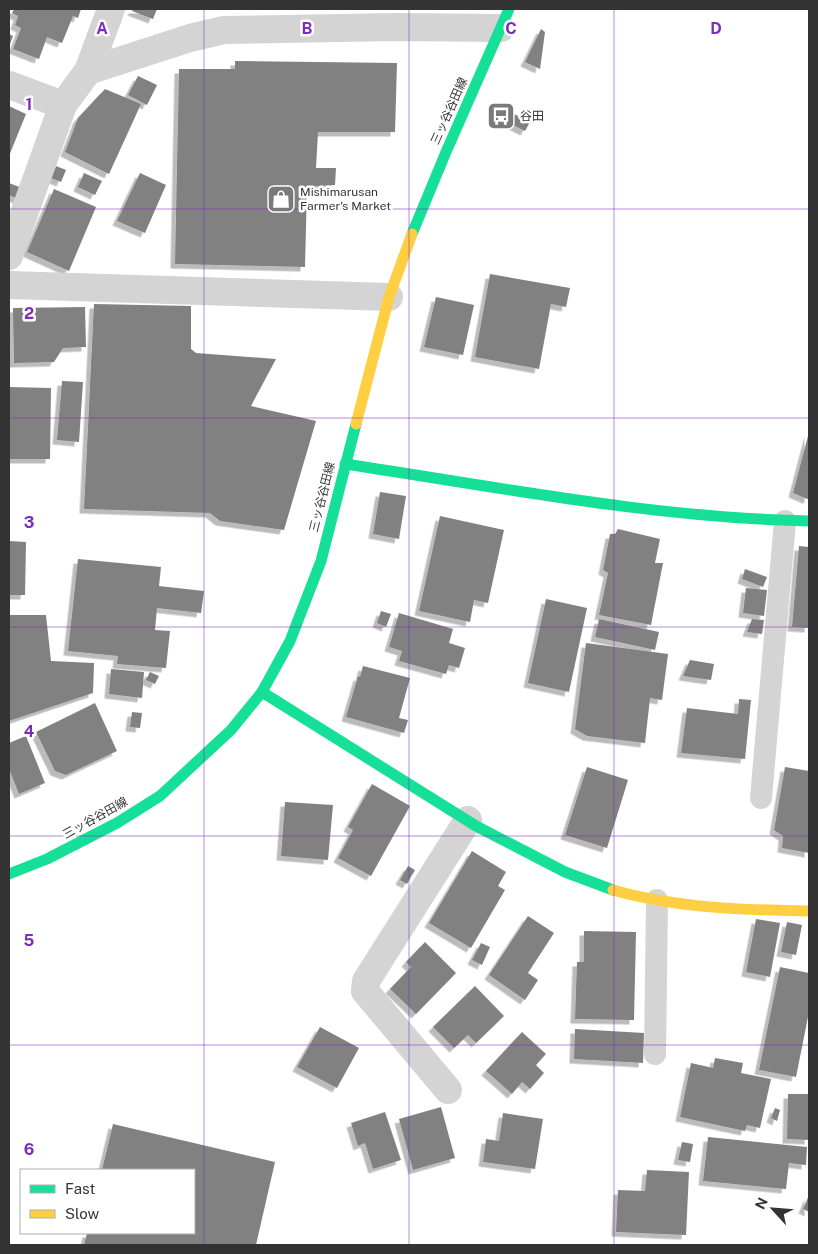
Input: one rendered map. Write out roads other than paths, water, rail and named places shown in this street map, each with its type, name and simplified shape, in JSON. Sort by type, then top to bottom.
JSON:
[{"type":"street","points":[[9,256],[63,105],[88,70],[111,9]]},
{"type":"street","points":[[88,70],[190,38],[224,30],[397,27],[505,18]]},
{"type":"street","name":"三ッ谷谷田線","points":[[9,874],[47,859],[116,823],[160,796],[231,730],[262,692],[290,641],[321,561],[389,297],[433,181],[505,18]]},
{"type":"street","points":[[9,85],[63,105]]},
{"type":"street","points":[[9,285],[389,297]]},
{"type":"street","points":[[345,464],[636,508],[756,520],[809,521]]},
{"type":"street","points":[[262,692],[476,826],[565,872],[600,886],[638,897],[756,910],[809,912]]},
{"type":"street","points":[[448,1090],[365,991],[366,981],[468,820]]},
{"type":"lane","points":[[761,798],[785,521]]},
{"type":"lane","points":[[656,1054],[657,900]]},
{"type":"place","name":"谷田","points":[[501,116]]},
{"type":"place","name":"Mishimarusan Farmer's Market","points":[[281,199]]}]
